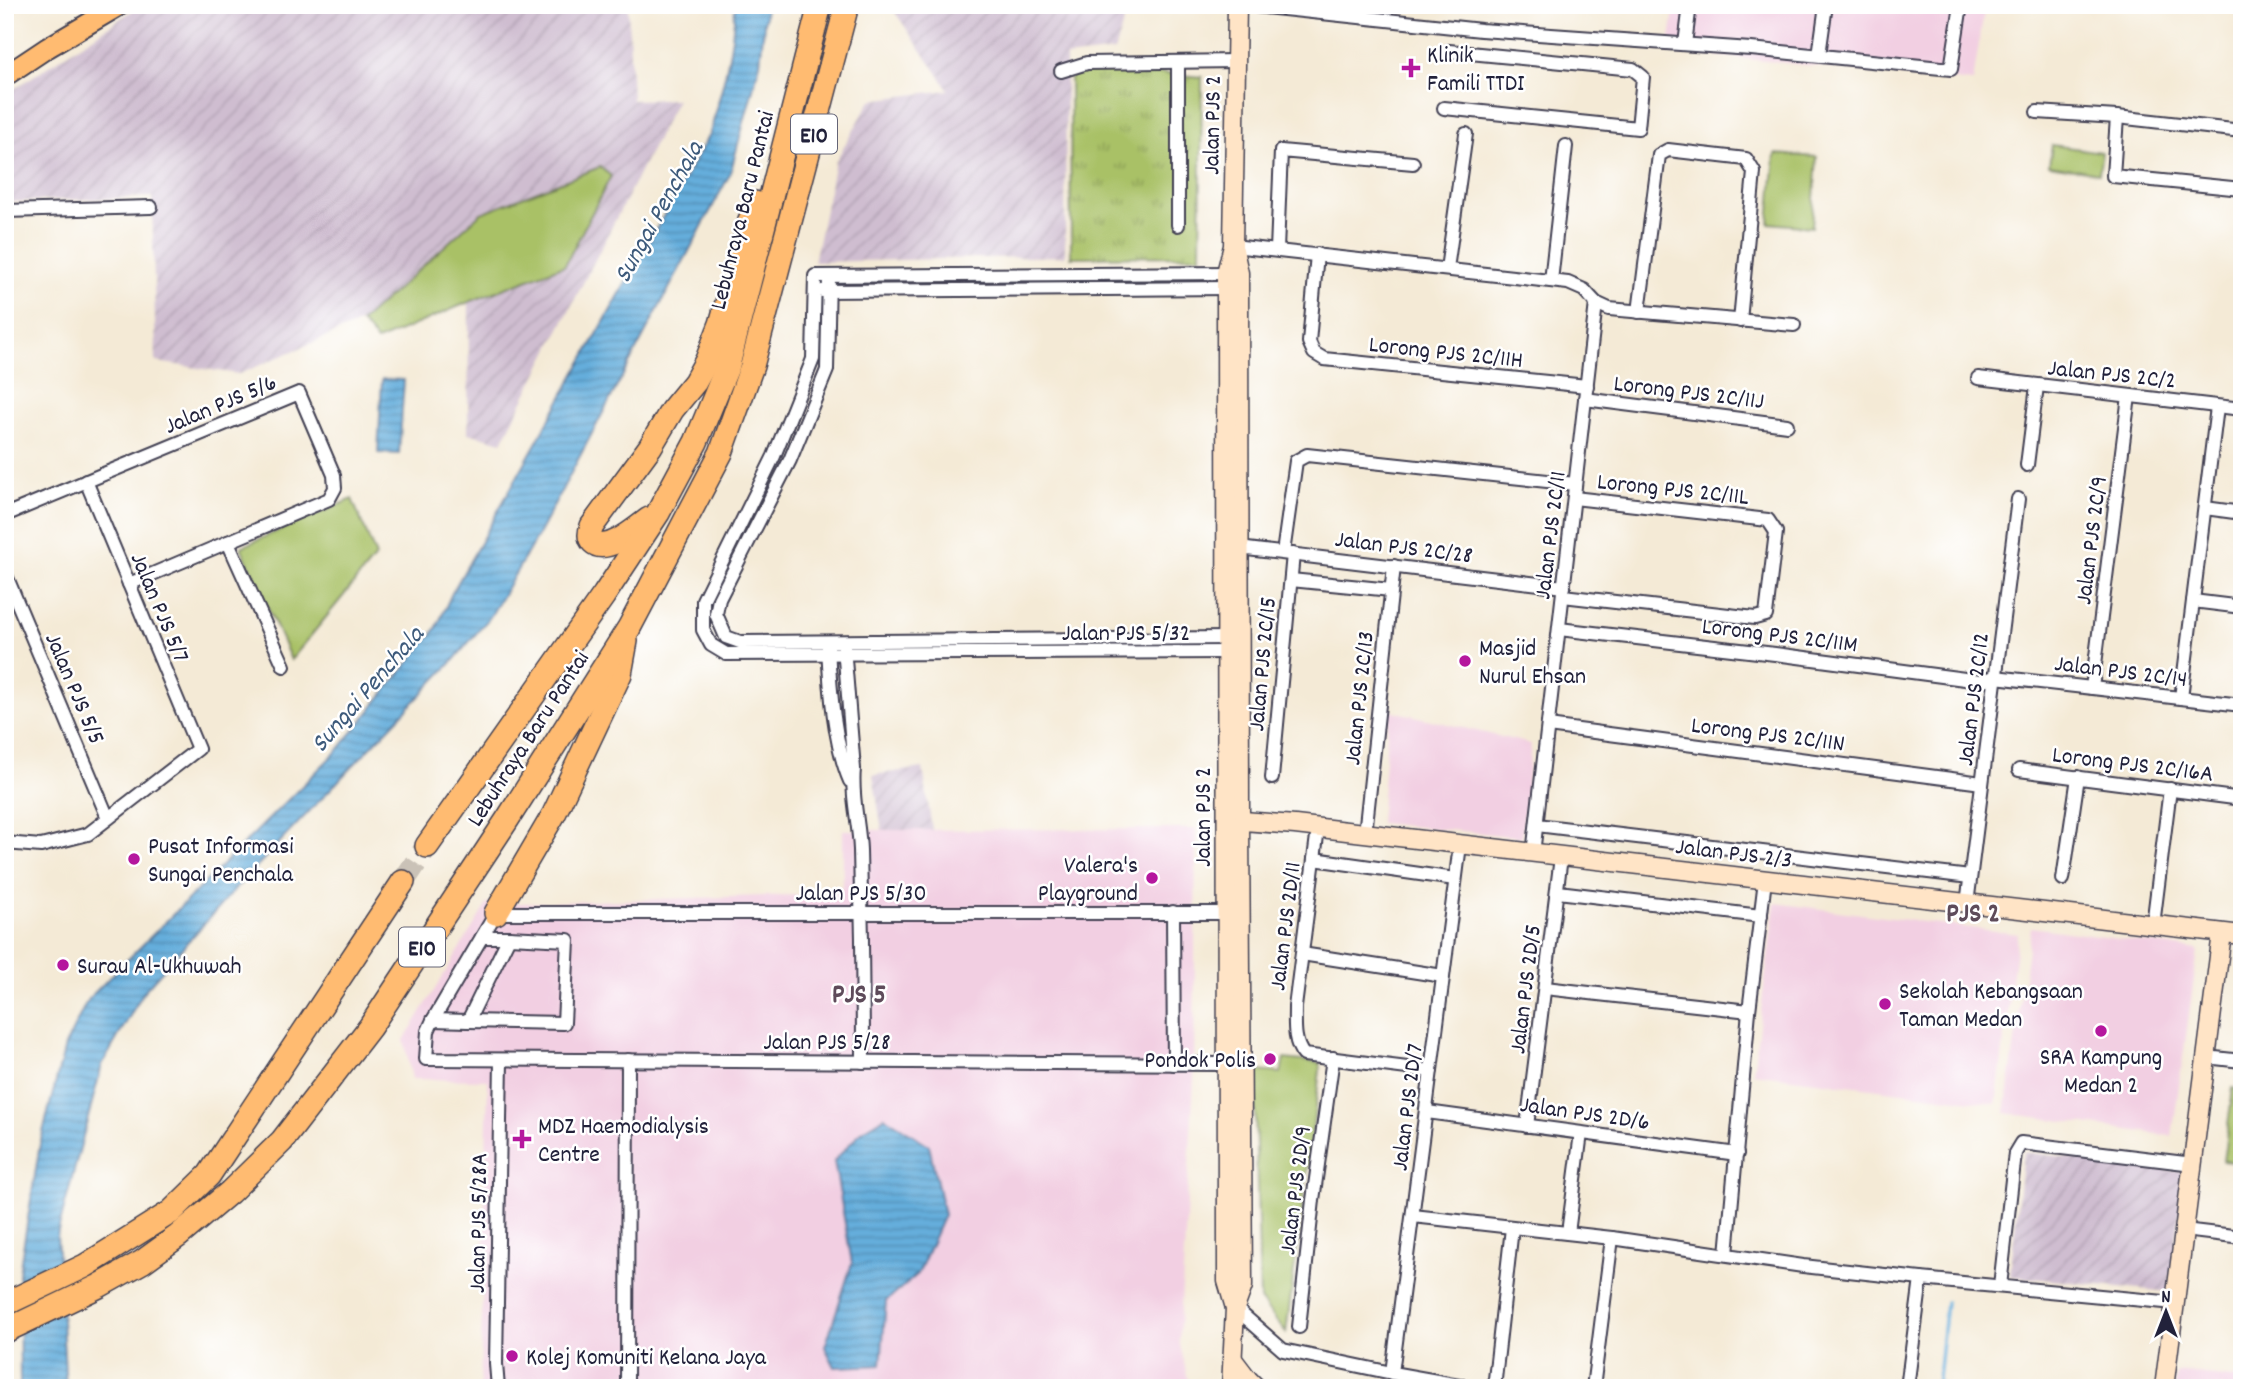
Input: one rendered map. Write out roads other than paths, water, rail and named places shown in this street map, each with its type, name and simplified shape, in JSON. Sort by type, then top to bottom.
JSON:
[{"type":"highway","points":[[658,513],[608,545],[592,541],[589,534],[592,526],[695,382],[707,360],[721,324],[814,5]]},
{"type":"highway","name":"Lebuhraya Baru Pantai","points":[[427,846],[604,595],[658,513],[696,442],[728,365],[820,5]]},
{"type":"highway","name":"Lebuhraya Baru Pantai","points":[[5,1331],[142,1262],[230,1192],[282,1141],[370,1027],[507,820],[629,628],[721,453],[752,366],[847,5]]},
{"type":"highway","points":[[496,913],[554,814],[620,674],[629,628]]},
{"type":"highway","name":"E10","points":[[5,1304],[85,1266],[171,1212],[209,1175],[403,882]]},
{"type":"main road","points":[[82,27],[108,5]]},
{"type":"main road","points":[[5,76],[120,5]]},
{"type":"main road","name":"Jalan PJS 2","points":[[1231,1388],[1235,1308],[1227,1281],[1227,913],[1233,820],[1233,246],[1237,5]]},
{"type":"main road","name":"Jalan PJS 2","points":[[1233,281],[1239,548],[1233,645]]},
{"type":"main road","points":[[1233,820],[1243,1286],[1235,1308]]},
{"type":"main road","name":"Jalan PJS 2/3","points":[[1233,820],[2242,935]]},
{"type":"main road","points":[[2164,1388],[2222,933]]},
{"type":"main road","points":[[1232,1358],[1257,1388]]},
{"type":"street","points":[[1246,5],[1480,30],[1819,55],[1951,69],[1961,5]]},
{"type":"street","points":[[1685,44],[1690,5]]},
{"type":"street","points":[[1819,55],[1826,5]]},
{"type":"street","points":[[1444,108],[1638,128],[1643,77],[1633,69],[1449,51]]},
{"type":"street","points":[[1061,71],[1087,63],[1237,61]]},
{"type":"street","points":[[1178,62],[1178,225]]},
{"type":"street","points":[[2037,112],[2117,117],[2242,131]]},
{"type":"street","points":[[2117,117],[2113,176],[2242,189]]},
{"type":"street","points":[[1447,269],[1466,134]]},
{"type":"street","points":[[1551,281],[1566,146]]},
{"type":"street","points":[[1639,312],[1659,155],[1668,149],[1746,159],[1754,172],[1740,321]]},
{"type":"street","points":[[1277,250],[1282,150],[1413,163]]},
{"type":"street","points":[[5,211],[151,207]]},
{"type":"street","points":[[1233,246],[1568,283],[1584,290],[1596,303],[1609,309],[1794,325]]},
{"type":"street","name":"Lorong PJS 2C/11H","points":[[1317,254],[1309,342],[1314,352],[1324,359],[1586,392]]},
{"type":"street","points":[[815,276],[1233,281],[829,291],[815,291],[815,276]]},
{"type":"street","name":"Jalan PJS 5/32","points":[[829,276],[827,370],[790,460],[719,599],[716,614],[726,637],[740,642],[1027,640],[1233,645]]},
{"type":"street","name":"Jalan PJS 5/32","points":[[815,291],[813,359],[774,456],[703,600],[703,630],[711,645],[726,654],[828,655],[1026,654],[1233,645]]},
{"type":"street","name":"Jalan PJS 2C/11","points":[[1533,854],[1596,303]]},
{"type":"street","name":"Jalan PJS 2C/2","points":[[1978,379],[2242,410]]},
{"type":"street","points":[[2027,465],[2037,386]]},
{"type":"street","name":"Lorong PJS 2C/11J","points":[[1586,392],[1787,425]]},
{"type":"street","name":"Jalan PJS 5/6","points":[[5,515],[299,393],[334,475],[335,488],[329,499],[129,584]]},
{"type":"street","name":"Jalan PJS 2C/9","points":[[2092,688],[2129,396]]},
{"type":"street","points":[[2181,698],[2217,407]]},
{"type":"street","name":"Jalan PJS 2C/15","points":[[1272,778],[1291,580],[1288,553],[1296,461],[1307,455],[1576,484]]},
{"type":"street","name":"Jalan PJS 5/7","points":[[86,481],[198,749],[108,818]]},
{"type":"street","name":"Lorong PJS 2C/11L","points":[[1574,498],[1768,520]]},
{"type":"street","name":"Jalan PJS 2C/12","points":[[1967,904],[2018,499]]},
{"type":"street","points":[[2205,508],[2242,513]]},
{"type":"street","name":"Jalan PJS 2C/28","points":[[1239,548],[1394,566],[1755,618],[1766,615],[1776,532],[1768,520]]},
{"type":"street","points":[[228,542],[284,666]]},
{"type":"street","name":"Jalan PJS 2C/13","points":[[1365,834],[1394,566]]},
{"type":"street","name":"Jalan PJS 5/5","points":[[5,573],[108,818]]},
{"type":"street","points":[[1291,580],[1391,590]]},
{"type":"street","points":[[2193,601],[2242,607]]},
{"type":"street","name":"Lorong PJS 2C/11M","points":[[1559,629],[1980,681],[1995,677]]},
{"type":"street","points":[[827,641],[834,717],[845,770],[852,784]]},
{"type":"street","points":[[843,641],[852,784],[859,841],[863,1062]]},
{"type":"street","name":"Jalan PJS 2C/14","points":[[1995,677],[2242,705]]},
{"type":"street","name":"Lorong PJS 2C/11N","points":[[1548,726],[1982,783]]},
{"type":"street","name":"Lorong PJS 2C/16A","points":[[2020,770],[2242,799]]},
{"type":"street","points":[[2063,879],[2078,777]]},
{"type":"street","points":[[2152,925],[2170,789]]},
{"type":"street","points":[[5,843],[41,846],[59,842],[88,834],[108,818]]},
{"type":"street","points":[[1537,825],[1970,877]]},
{"type":"street","name":"Jalan PJS 2D/11","points":[[1318,828],[1295,1007],[1295,1030],[1298,1049],[1304,1055],[1333,1058]]},
{"type":"street","name":"Jalan PJS 2D/7","points":[[1392,1373],[1460,845]]},
{"type":"street","name":"Jalan PJS 2D/5","points":[[1527,1126],[1561,857]]},
{"type":"street","points":[[1314,859],[1455,879]]},
{"type":"street","points":[[1727,1254],[1749,1011],[1765,880]]},
{"type":"street","points":[[1558,892],[1761,916]]},
{"type":"street","points":[[1173,912],[1174,1064]]},
{"type":"street","points":[[482,937],[568,940],[564,1023],[433,1020],[496,913]]},
{"type":"street","name":"Jalan PJS 5/30","points":[[496,913],[1227,913]]},
{"type":"street","points":[[468,1021],[509,937]]},
{"type":"street","points":[[1302,954],[1443,976]]},
{"type":"street","points":[[1545,988],[1749,1011]]},
{"type":"street","name":"Jalan PJS 5/28","points":[[433,1020],[428,1031],[426,1059],[1227,1064]]},
{"type":"street","points":[[2206,1057],[2242,1061]]},
{"type":"street","points":[[1333,1058],[1432,1071]]},
{"type":"street","name":"Jalan PJS 2D/9","points":[[1299,1327],[1333,1058]]},
{"type":"street","name":"Jalan PJS 5/28A","points":[[498,1388],[496,1364],[501,1060]]},
{"type":"street","points":[[627,1388],[628,1060]]},
{"type":"street","name":"Jalan PJS 2D/6","points":[[1427,1112],[1737,1154]]},
{"type":"street","points":[[1568,1233],[1581,1133]]},
{"type":"street","points":[[2000,1286],[2015,1153],[2021,1143],[2193,1164]]},
{"type":"street","points":[[1413,1216],[1612,1238],[1803,1266],[2175,1303]]},
{"type":"street","points":[[1494,1388],[1512,1228]]},
{"type":"street","points":[[2184,1230],[2242,1237]]},
{"type":"street","points":[[1594,1388],[1612,1238]]},
{"type":"street","points":[[1907,1388],[1921,1279]]},
{"type":"street","points":[[1235,1308],[1283,1350],[1476,1388]]},
{"type":"water","points":[[735,5],[766,5],[760,63],[730,174],[539,533],[490,617],[453,661],[235,889],[144,991],[102,1065],[57,1235],[66,1388],[20,1388],[19,1273],[40,1144],[65,1046],[88,999],[338,750],[436,629],[452,593],[710,133],[723,85]]},
{"type":"water","points":[[382,379],[404,380],[399,454],[378,453]]},
{"type":"water","points":[[885,1117],[929,1145],[944,1215],[918,1274],[886,1301],[881,1365],[835,1367],[825,1347],[852,1263],[834,1161],[862,1131]]},
{"type":"waterway","points":[[1937,1388],[1946,1302]]},
{"type":"tunnel","points":[[403,882],[427,846]]},
{"type":"place","name":"Klinik Famili TTDI","points":[[1411,68]]},
{"type":"place","name":"Masjid Nurul Ehsan","points":[[1465,661]]},
{"type":"place","name":"Pusat Informasi Sungai Penchala","points":[[134,859]]},
{"type":"place","name":"Valera's Playground","points":[[1152,878]]},
{"type":"place","name":"Surau Al-Ukhuwah","points":[[63,965]]},
{"type":"place","name":"Sekolah Kebangsaan Taman Medan","points":[[1885,1004]]},
{"type":"place","name":"SRA Kampung Medan 2","points":[[2101,1031]]},
{"type":"place","name":"Pondok Polis","points":[[1270,1059]]},
{"type":"place","name":"MDZ Haemodialysis Centre","points":[[522,1139]]},
{"type":"place","name":"Kolej Komuniti Kelana Jaya","points":[[512,1356]]},
{"type":"district","name":"PJS 2","points":[[1973,911]]},
{"type":"district","name":"PJS 5","points":[[859,992]]},
{"type":"water label","name":"Sungai Penchala","points":[[657,211]]},
{"type":"water label","name":"Sungai Penchala","points":[[366,688]]}]
